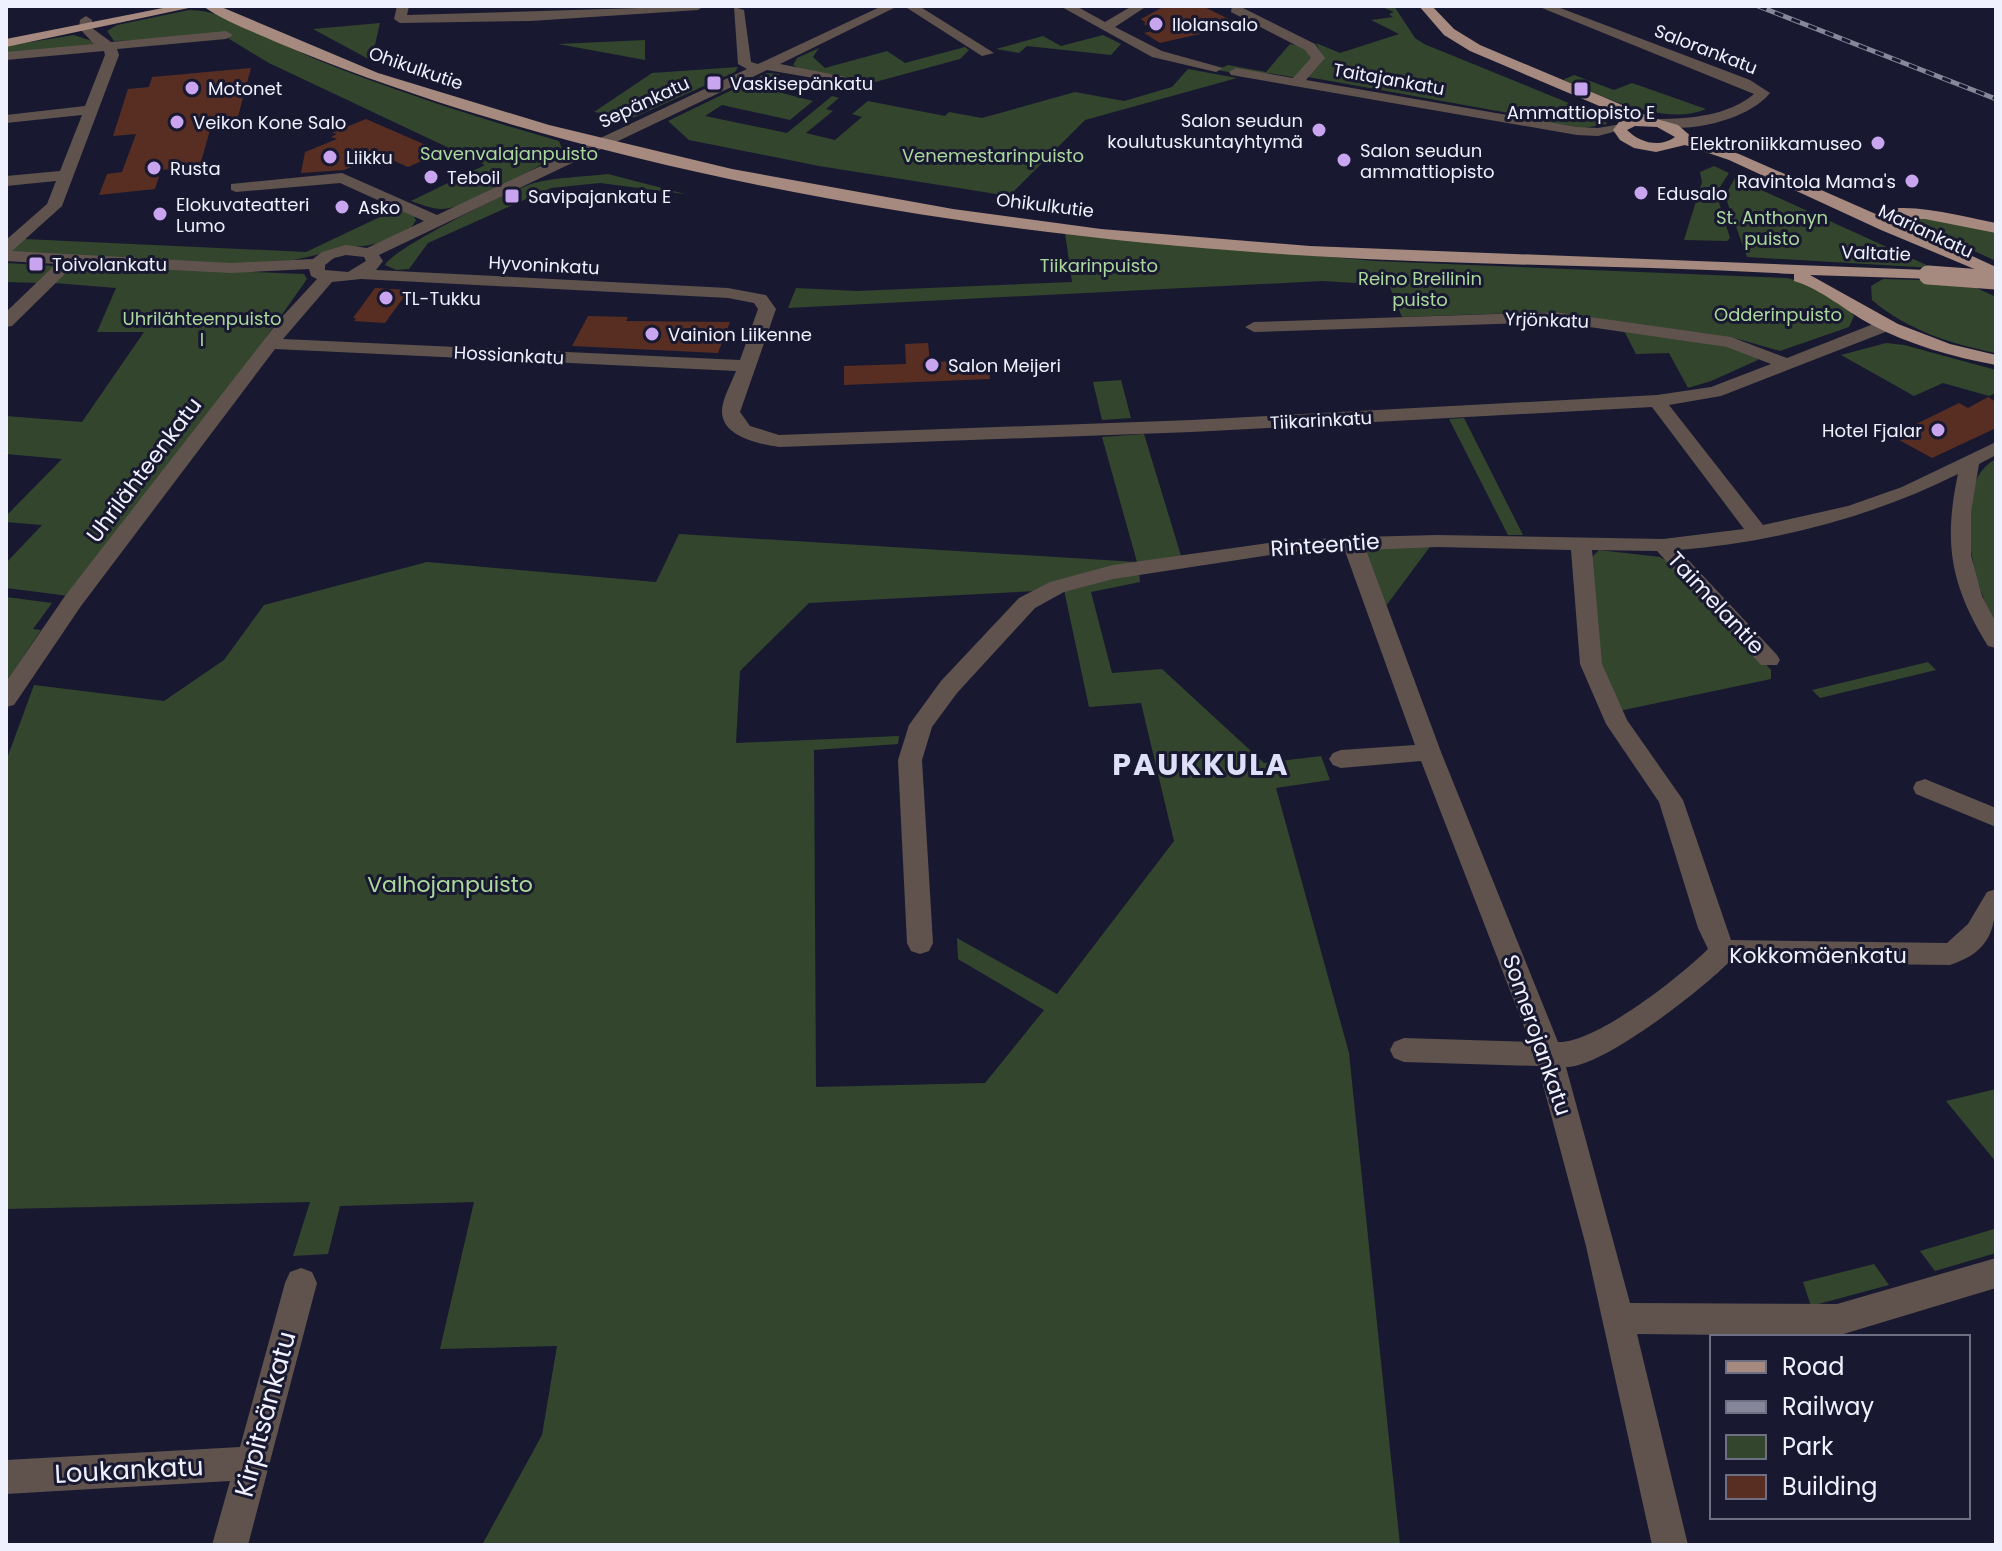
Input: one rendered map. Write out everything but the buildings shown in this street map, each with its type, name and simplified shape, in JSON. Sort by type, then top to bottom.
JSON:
[{"type":"main road","points":[[6,36],[96,32],[154,6]]},
{"type":"main road","points":[[6,43],[96,32],[192,6]]},
{"type":"main road","name":"Ohikulkutie","points":[[209,6],[285,42],[347,66],[493,114],[603,144],[841,195],[1015,223],[1175,241],[1449,259],[1755,268]]},
{"type":"main road","name":"Ohikulkutie","points":[[229,6],[347,66]]},
{"type":"main road","points":[[1411,6],[1430,28],[1455,46],[1607,112],[1619,120],[1623,136],[1638,144]]},
{"type":"main road","points":[[1425,6],[1449,32],[1475,48],[1655,122]]},
{"type":"main road","points":[[1622,127],[1634,122],[1655,122]]},
{"type":"main road","name":"Mariankatu","points":[[1655,122],[1673,128],[1681,136],[1839,202],[1996,286]]},
{"type":"main road","points":[[1659,147],[1676,145],[1681,136]]},
{"type":"main road","name":"Mariankatu","points":[[1638,144],[1726,165],[1996,273]]},
{"type":"main road","points":[[1839,202],[1907,207],[1996,228]]},
{"type":"main road","points":[[1888,229],[1887,214],[1898,212],[1963,220]]},
{"type":"main road","points":[[1755,268],[1821,283],[1887,325],[1929,342],[1996,360]]},
{"type":"main road","name":"Valtatie","points":[[1755,268],[1996,280]]},
{"type":"main road","points":[[1807,270],[1831,277],[1887,325]]},
{"type":"main road","points":[[1864,303],[1860,289],[1869,279],[1922,274]]},
{"type":"street","points":[[401,13],[572,16],[698,6]]},
{"type":"street","name":"Sepänkatu","points":[[369,253],[892,6]]},
{"type":"street","points":[[910,6],[987,53]]},
{"type":"street","points":[[1066,6],[1157,54],[1216,68]]},
{"type":"street","points":[[1105,27],[1141,6]]},
{"type":"street","name":"Salorankatu","points":[[1543,6],[1745,83],[1763,93],[1752,102],[1681,136]]},
{"type":"street","points":[[1235,9],[1310,47],[1318,58],[1298,81]]},
{"type":"street","points":[[738,10],[745,64],[861,84]]},
{"type":"street","points":[[6,56],[96,32],[226,35]]},
{"type":"street","points":[[6,248],[54,206],[67,175],[112,55],[96,32]]},
{"type":"street","name":"Taitajankatu","points":[[1236,72],[1638,144]]},
{"type":"street","points":[[6,119],[92,110]]},
{"type":"street","name":"Salorankatu","points":[[1655,122],[1679,123],[1721,115]]},
{"type":"street","name":"Taitajankatu","points":[[1534,124],[1593,132],[1622,127]]},
{"type":"street","points":[[6,181],[67,175]]},
{"type":"street","points":[[236,187],[342,178],[438,221]]},
{"type":"street","points":[[6,256],[322,270],[328,255],[346,250],[369,253],[375,261],[359,274]]},
{"type":"street","points":[[6,322],[70,259]]},
{"type":"street","name":"Hyvoninkatu","points":[[322,270],[728,293],[760,299],[767,309],[747,366]]},
{"type":"street","name":"Uhrilähteenkatu","points":[[6,699],[73,601],[271,344],[322,270]]},
{"type":"street","name":"Yrjönkatu","points":[[1254,327],[1555,317],[1731,342],[1785,363]]},
{"type":"street","name":"Tiikarinkatu","points":[[747,366],[731,412],[733,422],[743,431],[759,438],[830,441],[1192,426],[1657,401],[1715,392],[1887,325]]},
{"type":"street","name":"Hossiankatu","points":[[271,344],[747,366]]},
{"type":"street","points":[[1657,401],[1758,533]]},
{"type":"street","name":"Rinteentie","points":[[920,943],[910,760],[916,739],[928,713],[949,687],[1027,603],[1057,587],[1113,572],[1260,549],[1352,541],[1663,545],[1724,540],[1853,511],[1909,491],[1996,448]]},
{"type":"street","points":[[1970,462],[1959,522],[1964,578],[1972,603],[1996,641]]},
{"type":"street","name":"Somerojankatu","points":[[1352,541],[1429,752],[1549,1055],[1617,1318],[1670,1545]]},
{"type":"street","points":[[1581,543],[1591,664],[1618,724],[1671,800],[1711,928],[1723,951]]},
{"type":"street","name":"Taimelantie","points":[[1663,545],[1769,660]]},
{"type":"street","points":[[1341,759],[1429,752]]},
{"type":"street","points":[[1925,788],[1996,818]]},
{"type":"street","name":"Kokkomäenkatu","points":[[1404,1050],[1574,1055],[1645,1015],[1694,980],[1723,951],[1950,954],[1965,948],[1974,939],[1996,899]]},
{"type":"street","points":[[1617,1318],[1837,1320],[1996,1273]]},
{"type":"street","name":"Kirpitsänkatu","points":[[230,1545],[301,1283]]},
{"type":"street","name":"Loukankatu","points":[[6,1477],[251,1463]]},
{"type":"green space","points":[[1380,6],[1394,6],[1415,38],[1424,44],[1603,117],[1607,124],[1584,128],[1519,118],[1520,115],[1308,77],[1322,55],[1316,43],[1340,53],[1399,34],[1371,20],[1393,17],[1389,14],[1394,12]]},
{"type":"green space","name":"Savenvalajanpuisto","points":[[189,10],[238,22],[320,61],[409,94],[559,141],[563,151],[504,186],[453,207],[438,209],[411,201],[485,165],[269,63],[226,37],[114,41],[107,31],[117,25]]},
{"type":"green space","points":[[380,23],[372,58],[374,62],[313,29]]},
{"type":"green space","points":[[74,35],[95,42],[94,45],[6,55],[6,46]]},
{"type":"green space","points":[[1103,35],[1121,44],[1111,55],[1027,46],[1019,53],[996,49],[1043,36],[1061,46]]},
{"type":"green space","points":[[645,40],[645,60],[558,44]]},
{"type":"green space","points":[[1290,44],[1309,48],[1315,58],[1298,78],[1268,73],[1257,77],[1217,70],[1228,65],[1266,72]]},
{"type":"green space","points":[[965,47],[969,50],[960,59],[868,84],[803,71],[793,65],[797,58],[819,48],[813,57],[825,68],[887,51],[905,63]]},
{"type":"green space","points":[[738,67],[735,72],[633,118],[594,112],[652,73]]},
{"type":"green space","name":"Venemestarinpuisto","points":[[1188,69],[1237,78],[1085,120],[1009,196],[819,166],[689,140],[668,121],[767,73],[780,74],[759,87],[813,101],[790,120],[722,105],[705,116],[787,133],[832,96],[839,98],[826,109],[833,111],[806,133],[835,140],[862,117],[852,114],[868,101],[945,116],[949,112],[982,118],[1075,92],[1124,101],[1172,87]]},
{"type":"green space","points":[[1574,75],[1614,90],[1632,83],[1706,109],[1690,114],[1672,114],[1633,107],[1563,80]]},
{"type":"green space","points":[[1714,166],[1729,173],[1716,193],[1730,238],[1727,241],[1684,240],[1702,182],[1700,172]]},
{"type":"green space","points":[[608,174],[685,194],[600,183],[551,188],[428,243],[409,269],[396,270],[385,265],[430,233],[521,188],[552,179]]},
{"type":"green space","name":"St. Anthonyn puisto","points":[[1735,178],[1933,268],[1747,257],[1725,196]]},
{"type":"green space","name":"Savenvalajanpuisto","points":[[401,207],[411,212],[416,220],[410,229],[392,240],[255,266],[19,255],[11,251],[24,239],[306,252]]},
{"type":"green space","points":[[1915,215],[1996,232],[1996,261],[1897,216]]},
{"type":"green space","points":[[1065,233],[1375,261],[1787,278],[1824,291],[1854,316],[1849,327],[1780,351],[1738,339],[1547,312],[1402,317],[1389,285],[1322,281],[788,308],[796,288],[857,291],[1072,282]]},
{"type":"green space","points":[[6,263],[56,266],[41,283],[6,282]]},
{"type":"green space","name":"Uhrilähteenpuisto I","points":[[73,265],[304,274],[307,279],[250,360],[69,596],[6,588],[6,563],[42,525],[6,522],[6,516],[62,459],[6,454],[6,416],[82,422],[144,332],[97,332],[116,288],[54,283]]},
{"type":"green space","points":[[1883,279],[1962,281],[1996,297],[1996,353],[1930,334],[1886,311],[1872,300],[1871,286]]},
{"type":"green space","points":[[1622,327],[1754,352],[1758,360],[1688,388],[1669,353],[1636,354]]},
{"type":"green space","points":[[1886,343],[1996,370],[1996,393],[1989,396],[1943,383],[1914,396],[1841,355]]},
{"type":"green space","points":[[1121,380],[1131,418],[1102,420],[1093,382]]},
{"type":"green space","points":[[1464,418],[1523,535],[1508,535],[1449,419]]},
{"type":"green space","name":"Valhojanpuisto","points":[[1144,434],[1182,559],[1037,591],[809,603],[740,671],[736,743],[899,736],[898,744],[814,750],[816,1087],[985,1083],[1044,1010],[958,959],[957,938],[1057,994],[1174,841],[1141,703],[1089,707],[1064,590],[1139,571],[1140,582],[1091,592],[1112,673],[1162,669],[1264,763],[1321,756],[1330,780],[1276,788],[1349,1053],[1400,1545],[482,1545],[542,1435],[557,1346],[440,1349],[474,1202],[340,1206],[328,1254],[293,1256],[310,1202],[6,1209],[6,761],[34,685],[164,701],[224,660],[264,605],[427,562],[656,582],[679,534],[1137,562],[1102,437]]},
{"type":"green space","points":[[1996,459],[1996,624],[1987,608],[1973,562],[1969,512],[1973,490],[1981,472]]},
{"type":"green space","points":[[1432,544],[1380,614],[1358,547]]},
{"type":"green space","points":[[1599,550],[1660,557],[1676,566],[1771,670],[1771,679],[1619,711],[1600,660],[1592,557]]},
{"type":"green space","points":[[6,597],[52,603],[33,629],[41,630],[6,683]]},
{"type":"green space","points":[[1928,662],[1936,670],[1820,698],[1812,690]]},
{"type":"green space","points":[[1996,1089],[1996,1162],[1946,1101]]},
{"type":"green space","points":[[1994,1229],[1996,1253],[1935,1271],[1920,1251]]},
{"type":"green space","points":[[1874,1264],[1889,1285],[1811,1306],[1803,1282]]},
{"type":"railway","points":[[1758,6],[1996,99]]},
{"type":"place","name":"Ilolansalo","points":[[1156,24]]},
{"type":"place","name":"Vaskisepänkatu","points":[[714,83]]},
{"type":"place","name":"Motonet","points":[[192,88]]},
{"type":"place","name":"Ammattiopisto E","points":[[1581,89]]},
{"type":"place","name":"Veikon Kone Salo","points":[[177,122]]},
{"type":"place","name":"Salon seudun koulutuskuntayhtymä","points":[[1319,130]]},
{"type":"place","name":"Elektroniikkamuseo","points":[[1878,143]]},
{"type":"place","name":"Liikku","points":[[330,157]]},
{"type":"place","name":"Salon seudun ammattiopisto","points":[[1344,160]]},
{"type":"place","name":"Rusta","points":[[154,168]]},
{"type":"place","name":"Teboil","points":[[431,177]]},
{"type":"place","name":"Ravintola Mama's","points":[[1912,181]]},
{"type":"place","name":"Edusalo","points":[[1641,193]]},
{"type":"place","name":"Savipajankatu E","points":[[512,196]]},
{"type":"place","name":"Asko","points":[[342,207]]},
{"type":"place","name":"Elokuvateatteri Lumo","points":[[160,214]]},
{"type":"place","name":"Toivolankatu","points":[[36,264]]},
{"type":"place","name":"TL-Tukku","points":[[386,298]]},
{"type":"place","name":"Vainion Liikenne","points":[[652,334]]},
{"type":"place","name":"Salon Meijeri","points":[[932,365]]},
{"type":"place","name":"Hotel Fjalar","points":[[1938,430]]},
{"type":"district","name":"PAUKKULA","points":[[1201,764]]},
{"type":"park label","name":"Tiikarinpuisto","points":[[1099,265]]},
{"type":"park label","name":"Reino Breilinin puisto","points":[[1420,288]]},
{"type":"park label","name":"Odderinpuisto","points":[[1778,314]]}]
